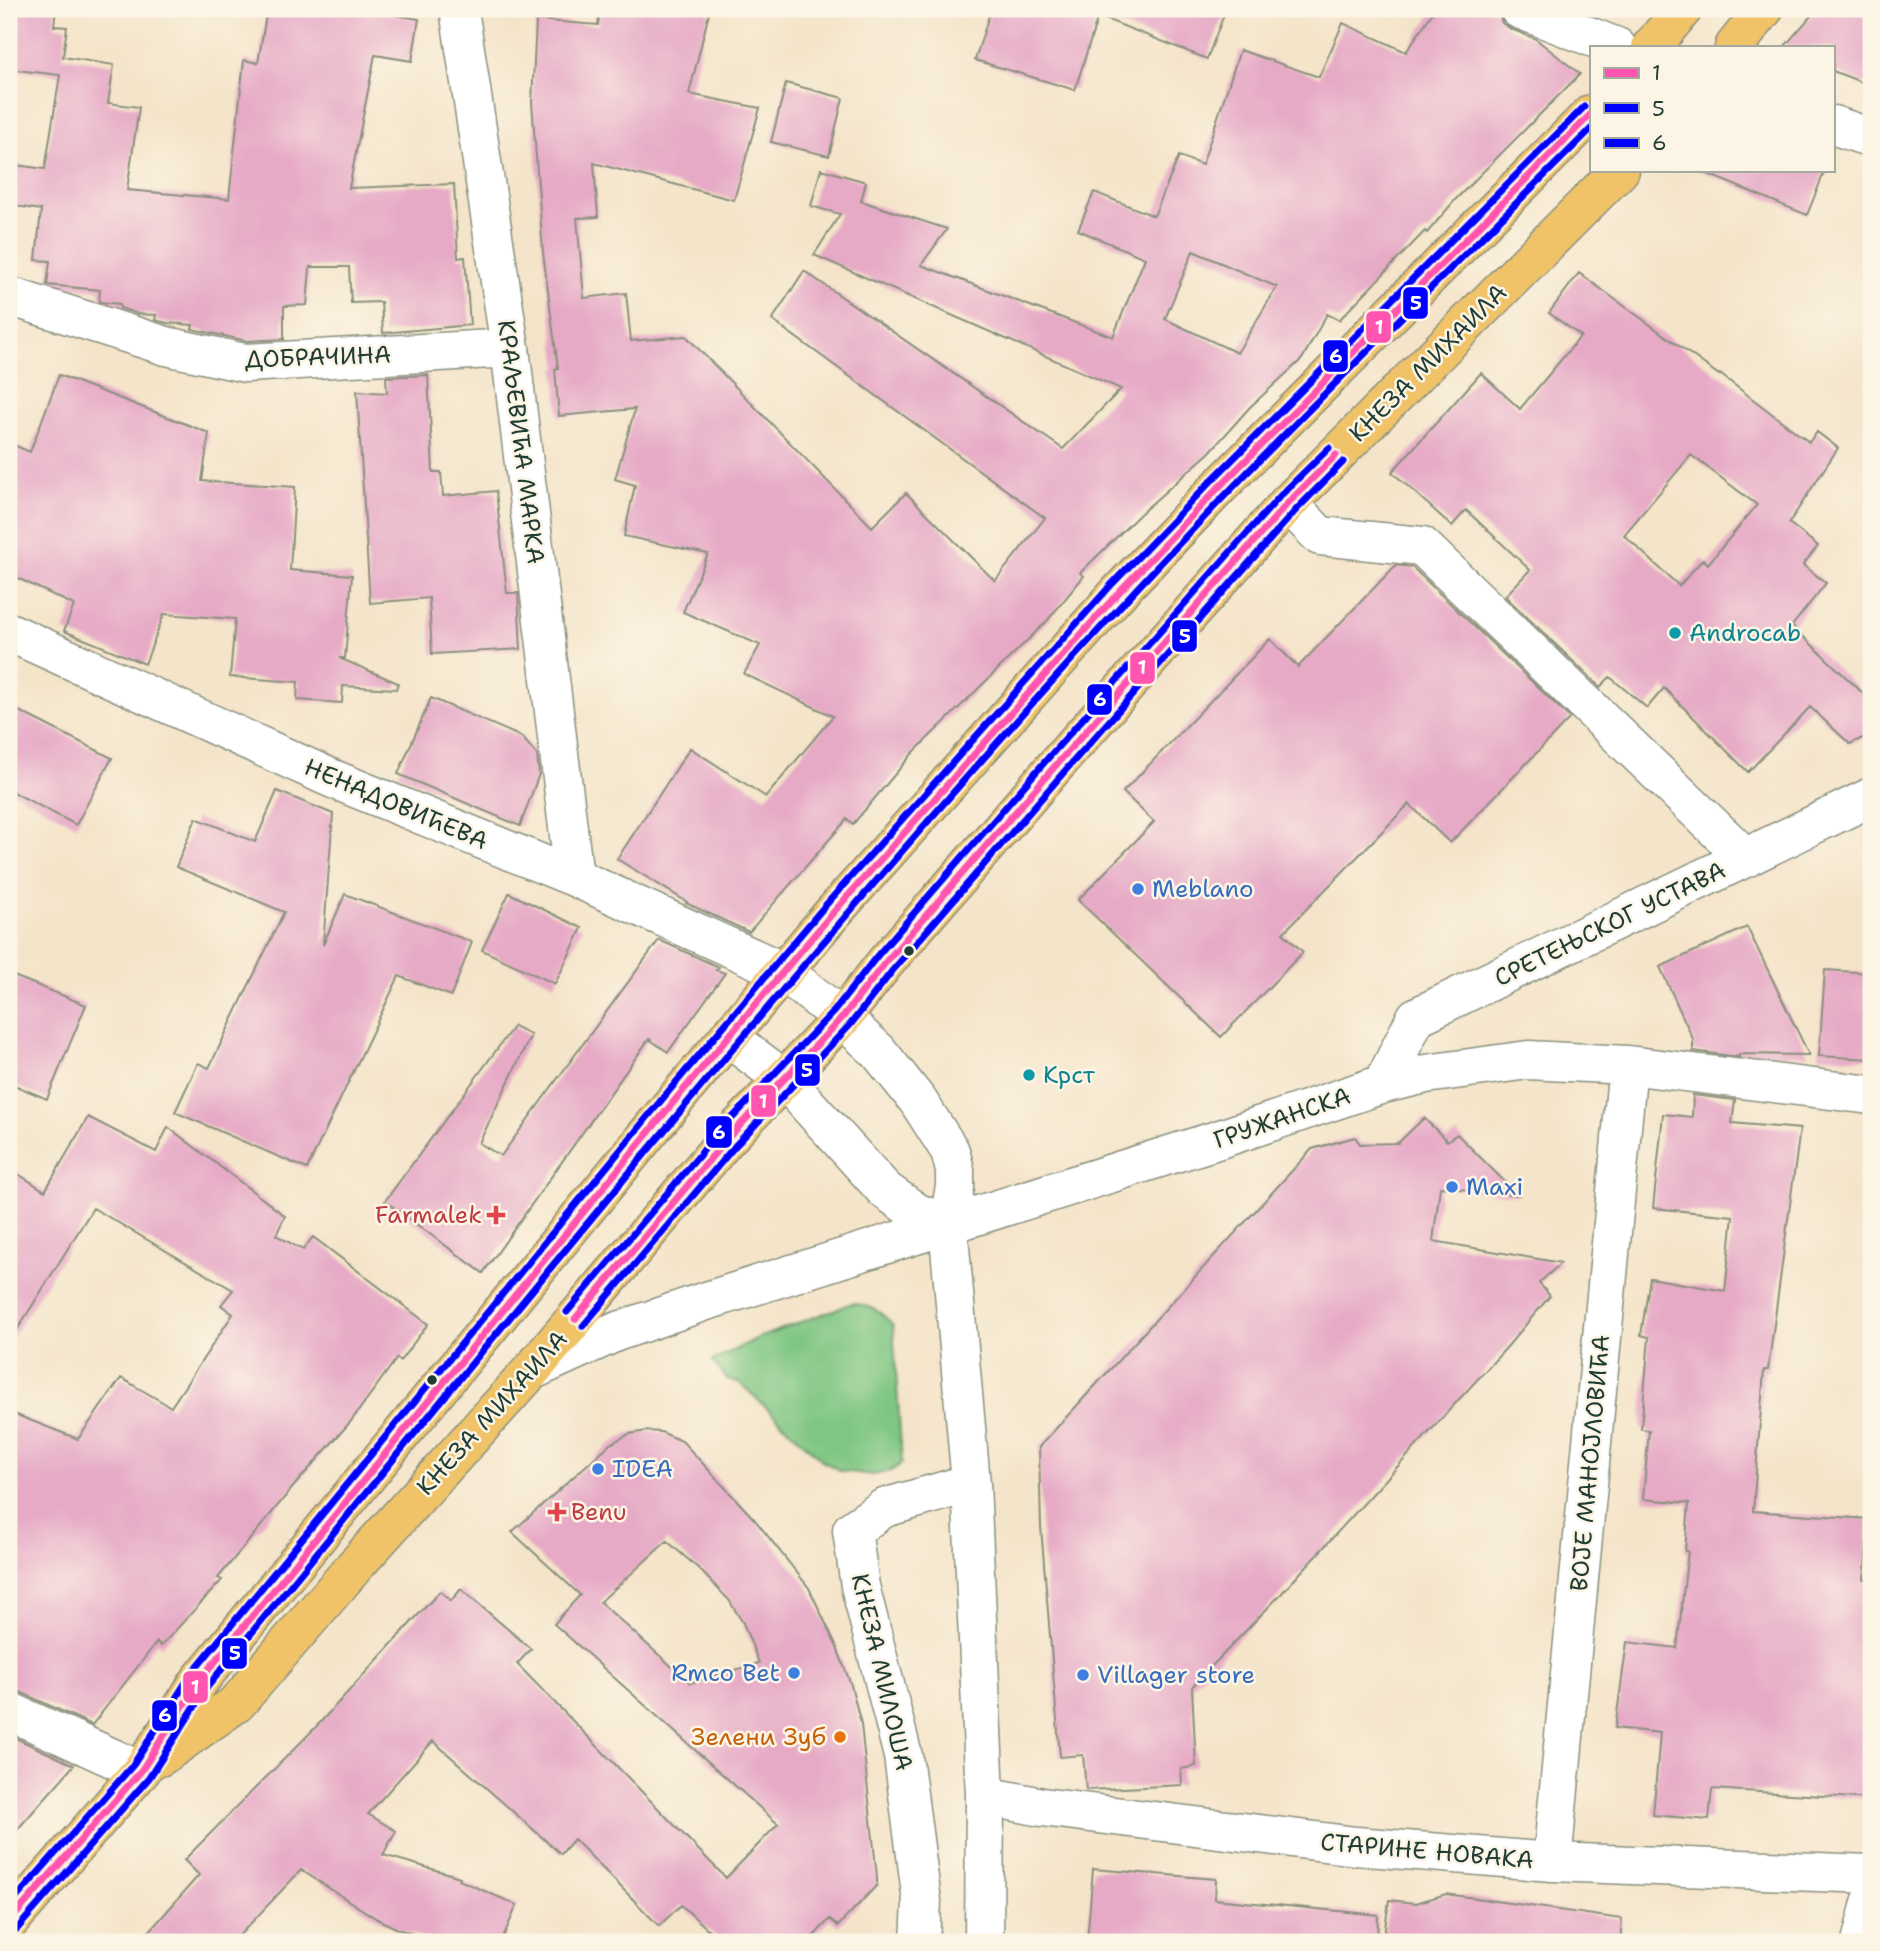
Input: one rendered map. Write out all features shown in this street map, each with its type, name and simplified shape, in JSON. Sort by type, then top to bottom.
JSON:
[{"type":"main road","points":[[1652,46],[1683,9]]},
{"type":"main road","points":[[1735,46],[1764,9]]},
{"type":"main road","name":"КНЕЗА МИХАИЛА","points":[[9,1922],[141,1770],[200,1680],[676,1099],[831,915],[1120,591],[1218,488],[1590,115]]},
{"type":"main road","name":"КНЕЗА МИХАИЛА","points":[[141,1770],[237,1703],[531,1371],[726,1140],[842,1018],[885,963],[1056,765],[1288,503],[1618,172]]},
{"type":"street","name":"КРАЉЕВИЋА МАРКА","points":[[459,9],[510,348],[574,877]]},
{"type":"street","points":[[1519,9],[1614,46]]},
{"type":"street","points":[[1834,124],[1871,138]]},
{"type":"street","name":"ДОБРАЧИНА","points":[[9,296],[166,346],[245,362],[510,348]]},
{"type":"street","points":[[1288,503],[1320,536],[1422,546],[1746,858]]},
{"type":"street","name":"НЕНАДОВИЋЕВА","points":[[9,632],[333,779],[574,877],[784,972],[842,1018]]},
{"type":"street","name":"СРЕТЕЊСКОГ УСТАВА","points":[[1382,1084],[1416,1017],[1871,797]]},
{"type":"street","points":[[842,1018],[878,1051],[918,1101],[950,1151],[955,1170],[955,1187],[948,1225],[971,1483],[985,1796],[984,1942]]},
{"type":"street","points":[[729,1038],[785,1080],[885,1190],[916,1212],[948,1225]]},
{"type":"street","name":"ГРУЖАНСКА","points":[[531,1371],[616,1332],[1220,1139],[1382,1084],[1426,1074],[1528,1060],[1628,1065],[1871,1095]]},
{"type":"street","name":"ВОЈЕ МАНОЈЛОВИЋА","points":[[1552,1862],[1628,1065]]},
{"type":"street","name":"КНЕЗА МИЛОША","points":[[920,1942],[922,1901],[904,1756],[860,1586],[852,1530],[884,1508],[971,1483]]},
{"type":"street","points":[[9,1711],[141,1770]]},
{"type":"street","name":"СТАРИНЕ НОВАКА","points":[[985,1796],[1042,1807],[1356,1846],[1552,1862],[1871,1874]]},
{"type":"street","points":[[1861,1942],[1871,1903]]},
{"type":"green space","points":[[852,1303],[875,1310],[893,1326],[902,1463],[891,1471],[873,1475],[841,1471],[824,1462],[740,1383],[727,1379],[712,1361],[758,1338]]},
{"type":"building","points":[[9,9],[56,9],[54,26],[67,27],[63,57],[114,65],[108,103],[139,107],[127,190],[229,199],[244,60],[258,63],[267,9],[359,9],[419,19],[412,61],[375,55],[349,188],[454,184],[458,258],[465,257],[470,325],[383,333],[381,302],[351,303],[349,267],[310,267],[307,305],[284,306],[284,339],[247,341],[192,329],[193,325],[167,323],[155,320],[156,315],[138,314],[120,308],[120,304],[99,302],[100,290],[47,285],[50,261],[36,260],[41,210],[9,205],[9,164],[45,169],[60,75],[9,69]]},
{"type":"building","points":[[600,9],[710,9],[689,94],[760,108],[734,200],[594,163],[598,217],[577,218],[584,298],[626,293],[631,341],[686,336],[872,527],[906,493],[995,581],[1045,518],[772,320],[804,271],[1063,449],[1121,389],[814,255],[840,214],[811,206],[821,169],[866,182],[861,201],[947,229],[921,265],[1113,337],[1145,258],[1078,230],[1094,192],[1154,216],[1179,156],[1202,165],[1240,50],[1319,77],[1343,23],[1406,52],[1435,9],[1498,9],[1502,23],[1536,39],[1580,74],[1339,320],[1327,314],[1302,359],[1250,407],[1209,453],[1140,514],[1080,573],[1084,576],[1047,621],[912,754],[853,824],[847,819],[749,932],[686,903],[617,859],[690,748],[766,797],[833,716],[744,674],[760,645],[683,612],[708,554],[624,536],[635,485],[615,479],[635,409],[559,416],[555,369],[558,368],[543,253],[532,102],[536,20],[598,25]],"holes":[[[1193,251],[1277,287],[1237,353],[1165,319]]]},
{"type":"building","points":[[991,9],[1226,9],[1207,59],[1098,16],[1075,90],[975,60]]},
{"type":"building","points":[[1817,9],[1871,9],[1871,86],[1834,71],[1834,46],[1785,46]]},
{"type":"building","points":[[786,83],[843,98],[829,156],[771,142]]},
{"type":"building","points":[[1703,172],[1824,172],[1807,215]]},
{"type":"building","points":[[1579,273],[1809,442],[1817,432],[1838,448],[1789,523],[1818,546],[1803,565],[1826,583],[1792,626],[1871,701],[1871,734],[1850,744],[1810,707],[1748,772],[1664,688],[1647,708],[1610,677],[1600,687],[1505,596],[1530,570],[1466,510],[1452,526],[1392,472],[1481,373],[1520,409],[1581,336],[1549,313]],"holes":[[[1691,455],[1757,505],[1708,564],[1703,559],[1679,586],[1624,535]]]},
{"type":"building","points":[[59,375],[209,433],[202,481],[295,487],[290,570],[352,575],[345,658],[339,658],[398,683],[396,689],[343,686],[342,703],[297,700],[298,682],[230,677],[235,619],[164,614],[145,664],[64,631],[74,605],[9,574],[9,443],[30,452]]},
{"type":"building","points":[[428,375],[433,472],[441,472],[443,496],[496,491],[507,593],[518,593],[521,649],[432,654],[429,598],[370,603],[357,391],[387,393],[386,377]]},
{"type":"building","points":[[1396,565],[1412,567],[1570,718],[1450,843],[1409,804],[1283,933],[1303,952],[1221,1037],[1078,900],[1154,822],[1123,792],[1270,639],[1298,667]]},
{"type":"building","points":[[431,698],[522,737],[537,755],[539,774],[520,826],[398,774]]},
{"type":"building","points":[[9,706],[112,758],[76,825],[9,790]]},
{"type":"building","points":[[277,791],[333,814],[323,945],[345,894],[472,942],[451,996],[399,976],[307,1169],[175,1112],[198,1063],[209,1068],[284,912],[176,867],[196,818],[255,842]]},
{"type":"building","points":[[509,893],[582,928],[555,984],[482,950]]},
{"type":"building","points":[[1747,927],[1809,1055],[1739,1054],[1739,1057],[1693,1051],[1693,1039],[1660,967]]},
{"type":"building","points":[[659,940],[719,967],[716,970],[725,973],[668,1052],[649,1039],[483,1273],[385,1201],[514,1026],[531,1035],[479,1143],[501,1156]]},
{"type":"building","points":[[1825,970],[1871,973],[1871,1059],[1819,1056]]},
{"type":"building","points":[[9,974],[86,1005],[47,1099],[9,1083]]},
{"type":"building","points":[[1693,1095],[1735,1100],[1732,1123],[1800,1129],[1768,1370],[1764,1370],[1753,1511],[1869,1519],[1864,1579],[1871,1580],[1871,1799],[1712,1789],[1709,1820],[1653,1815],[1660,1733],[1615,1728],[1627,1642],[1677,1648],[1688,1551],[1685,1551],[1689,1503],[1643,1499],[1649,1430],[1641,1429],[1649,1337],[1641,1335],[1650,1278],[1725,1291],[1733,1216],[1653,1208],[1663,1114],[1692,1117]]},
{"type":"building","points":[[88,1117],[156,1152],[168,1127],[285,1216],[276,1235],[303,1250],[313,1237],[428,1324],[400,1361],[397,1358],[351,1421],[218,1578],[222,1580],[161,1646],[157,1642],[92,1725],[9,1689],[9,1412],[78,1439],[121,1378],[171,1407],[233,1314],[221,1305],[233,1290],[93,1208],[9,1343],[9,1168],[45,1191]]},
{"type":"building","points":[[1424,1118],[1447,1141],[1457,1134],[1518,1195],[1440,1187],[1433,1241],[1561,1263],[1539,1283],[1550,1296],[1507,1347],[1281,1594],[1192,1687],[1196,1766],[1181,1769],[1182,1785],[1086,1790],[1083,1755],[1060,1757],[1041,1527],[1039,1447],[1312,1149],[1355,1137],[1360,1144],[1398,1143]]},
{"type":"building","points":[[661,1432],[682,1441],[755,1520],[809,1588],[836,1645],[851,1685],[861,1724],[877,1877],[877,1885],[838,1926],[830,1919],[808,1942],[722,1942],[681,1905],[659,1926],[574,1839],[561,1854],[433,1741],[368,1814],[396,1831],[383,1855],[460,1877],[459,1880],[517,1905],[501,1942],[436,1942],[398,1929],[377,1919],[301,1870],[233,1942],[140,1942],[199,1875],[184,1860],[316,1727],[440,1591],[451,1601],[461,1589],[531,1649],[517,1664],[726,1878],[778,1824],[554,1624],[580,1595],[512,1532],[610,1444],[629,1434]],"holes":[[[667,1541],[729,1600],[743,1623],[759,1663],[690,1683],[600,1602]]]},
{"type":"building","points":[[9,1735],[74,1765],[9,1839]]},
{"type":"building","points":[[1093,1869],[1216,1879],[1215,1899],[1378,1915],[1377,1942],[1087,1942]]},
{"type":"building","points":[[1446,1894],[1622,1919],[1620,1942],[1383,1942],[1389,1900],[1416,1903]]},
{"type":"transit line","name":"6","points":[[9,1906],[133,1765],[192,1673],[668,1092],[823,908],[1112,584],[1584,107]]},
{"type":"transit line","name":"1","points":[[9,1922],[141,1771],[200,1680],[676,1099],[831,915],[1120,591],[1218,488],[1590,115]]},
{"type":"transit line","name":"5","points":[[17,1929],[149,1778],[208,1686],[433,1410],[775,999],[1008,730],[1184,538],[1590,130]]},
{"type":"transit line","name":"6","points":[[567,1312],[718,1133],[834,1011],[877,956],[1048,758],[1280,496],[1329,448]]},
{"type":"transit line","name":"1","points":[[575,1319],[726,1140],[842,1018],[885,963],[1056,765],[1288,503],[1336,455]]},
{"type":"transit line","name":"5","points":[[583,1326],[734,1147],[850,1025],[893,970],[1064,772],[1296,510],[1343,462]]},
{"type":"place","name":"Androcab","points":[[1675,633]]},
{"type":"place","name":"Meblano","points":[[1138,889]]},
{"type":"place","name":"Крст","points":[[1029,1075]]},
{"type":"place","name":"Maxi","points":[[1452,1187]]},
{"type":"place","name":"Farmalek","points":[[496,1215]]},
{"type":"place","name":"IDEA","points":[[598,1469]]},
{"type":"place","name":"Benu","points":[[557,1512]]},
{"type":"place","name":"Rmco Bet","points":[[794,1673]]},
{"type":"place","name":"Villager store","points":[[1083,1675]]},
{"type":"place","name":"Зелени Зуб","points":[[840,1737]]}]
